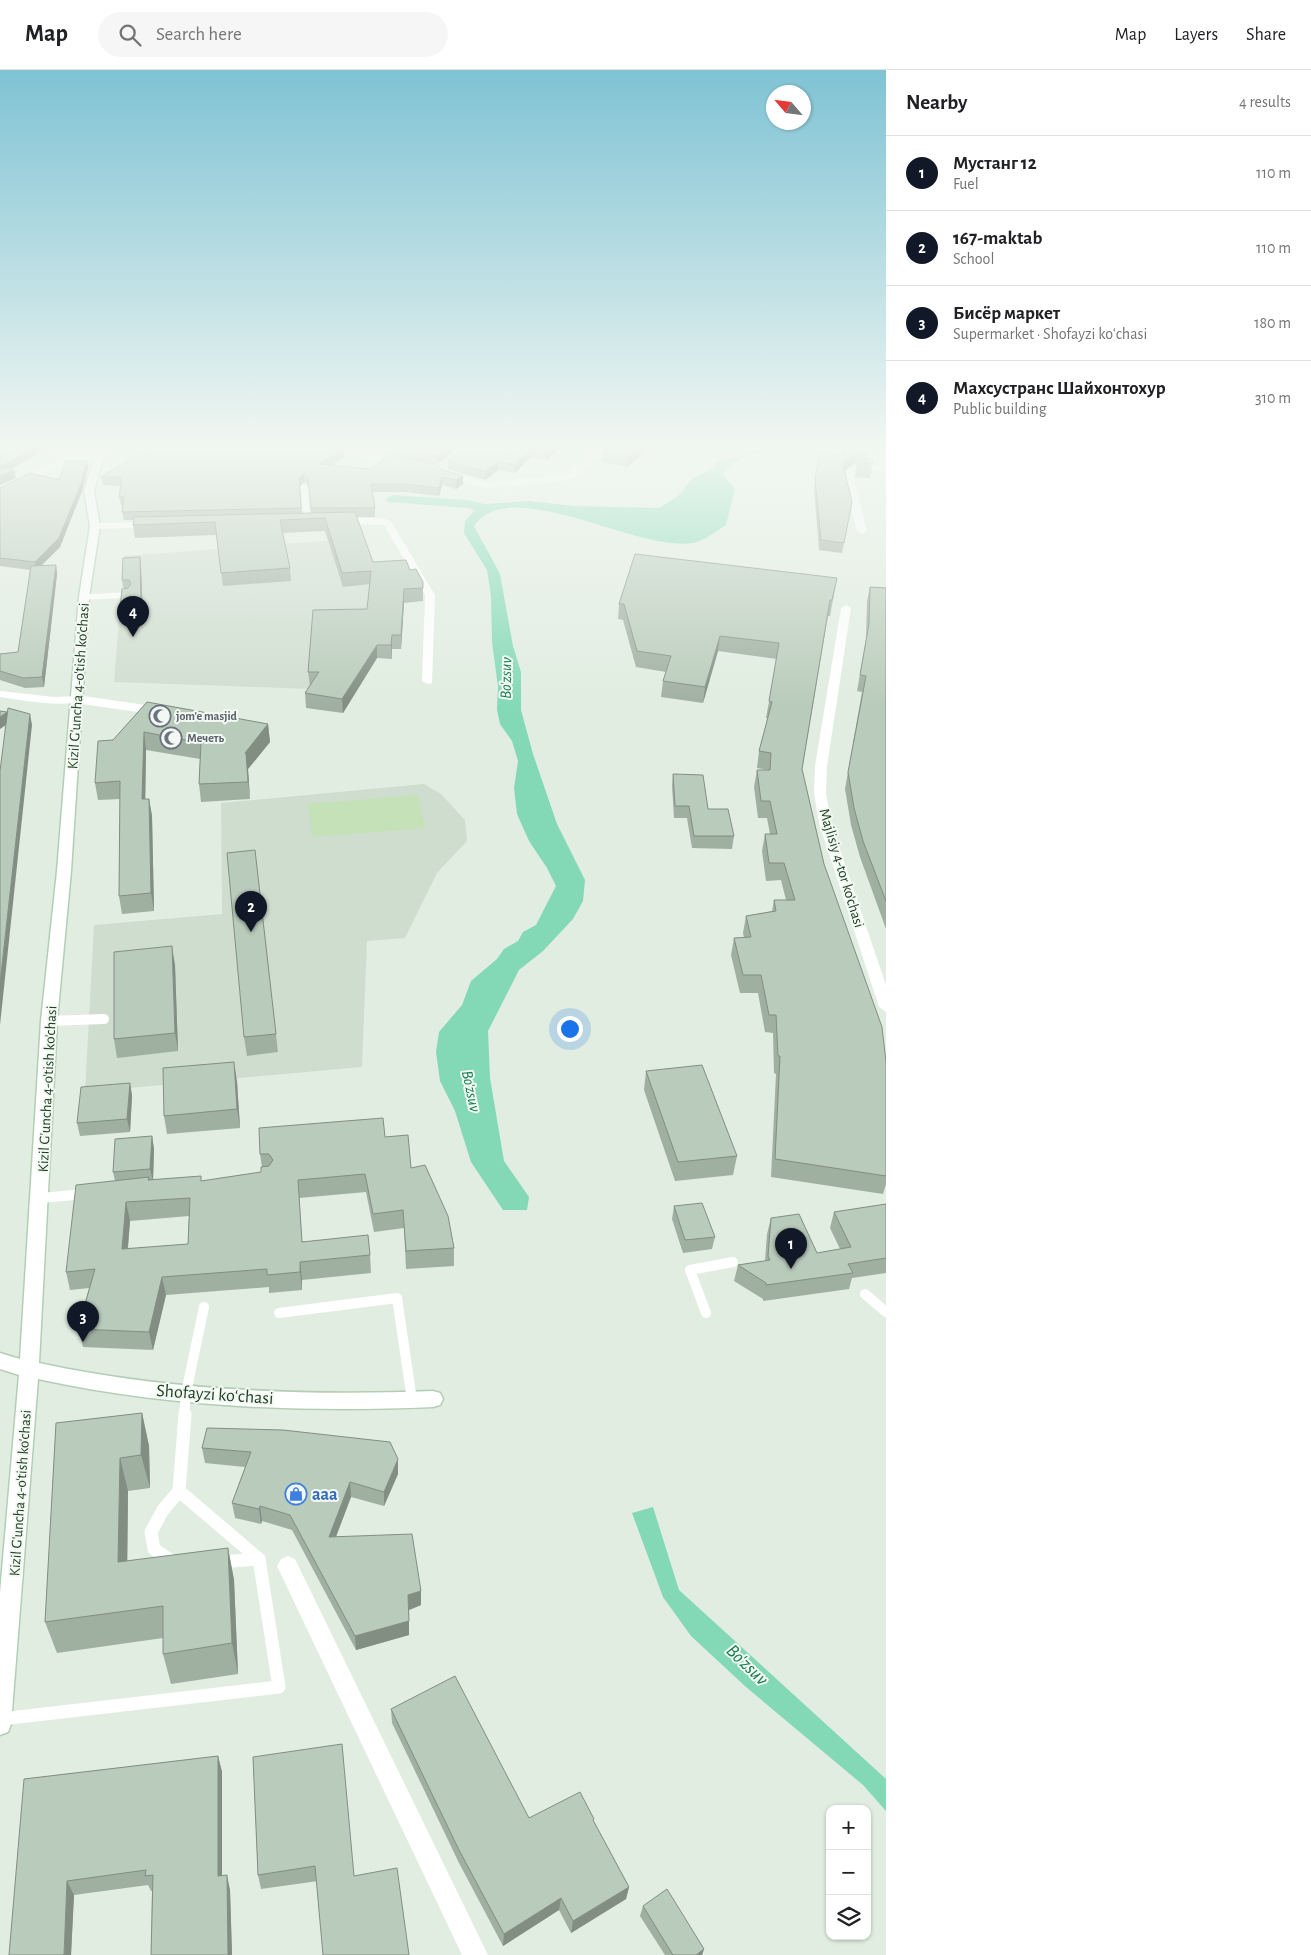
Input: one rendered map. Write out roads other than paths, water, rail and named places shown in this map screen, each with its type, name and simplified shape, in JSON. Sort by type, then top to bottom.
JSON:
[{"type":"street","name":"Kizil G'uncha 4-o'tish ko'chasi","points":[[0,1724],[29,1370],[50,1021],[64,870],[84,597],[94,531]]},
{"type":"street","points":[[393,531],[430,595],[428,681]]},
{"type":"street","name":"Majlisiy 4-tor ko'chasi","points":[[846,608],[821,766],[820,793],[826,823],[886,1007]]},
{"type":"street","points":[[0,694],[54,700],[76,699]]},
{"type":"street","name":"Shofayzi koʻchasi","points":[[0,1361],[29,1370],[100,1382],[230,1397],[368,1402],[433,1398]]},
{"type":"street","points":[[288,1566],[475,1955]]},
{"type":"lane","points":[[84,597],[128,595]]},
{"type":"lane","points":[[76,699],[164,712]]},
{"type":"lane","points":[[50,1021],[104,1019]]},
{"type":"lane","points":[[40,1198],[100,1193]]},
{"type":"lane","points":[[706,1313],[690,1270],[734,1262]]},
{"type":"lane","points":[[865,1294],[886,1312]]},
{"type":"lane","points":[[278,1313],[396,1298],[412,1400]]},
{"type":"lane","points":[[186,1564],[177,1565],[154,1549],[152,1532],[163,1510],[179,1491],[186,1393],[204,1307]]},
{"type":"lane","points":[[0,1719],[279,1687],[260,1559],[179,1491]]},
{"type":"lane","points":[[204,1563],[260,1559]]},
{"type":"water","name":"Bo'zsuv","points":[[464,531],[477,531],[500,574],[513,646],[521,672],[521,710],[533,754],[557,824],[585,880],[583,901],[573,919],[543,951],[519,970],[488,1031],[490,1078],[504,1161],[529,1197],[527,1210],[503,1210],[471,1162],[455,1111],[440,1081],[436,1052],[439,1032],[462,1005],[471,981],[497,959],[504,949],[518,941],[523,932],[536,925],[556,886],[547,868],[529,841],[517,814],[514,788],[518,761],[512,741],[500,724],[497,710],[498,687],[492,642],[491,596],[487,570]]},
{"type":"water","points":[[619,531],[716,531],[692,543],[668,543]]},
{"type":"water","name":"Bo'zsuv","points":[[653,1507],[679,1590],[886,1779],[886,1811],[863,1785],[746,1687],[691,1636],[663,1597],[632,1513]]},
{"type":"place","name":"Махсустранс Шайхонтохур","points":[[133,637]]},
{"type":"place","name":"jom'e masjid","points":[[160,716]]},
{"type":"place","name":"Мечеть","points":[[171,738]]},
{"type":"place","name":"167-maktab","points":[[251,932]]},
{"type":"place","name":"Мустанг 12","points":[[791,1269]]},
{"type":"place","name":"Бисёр маркет","points":[[83,1342]]},
{"type":"place","name":"ааа","points":[[296,1494]]}]
